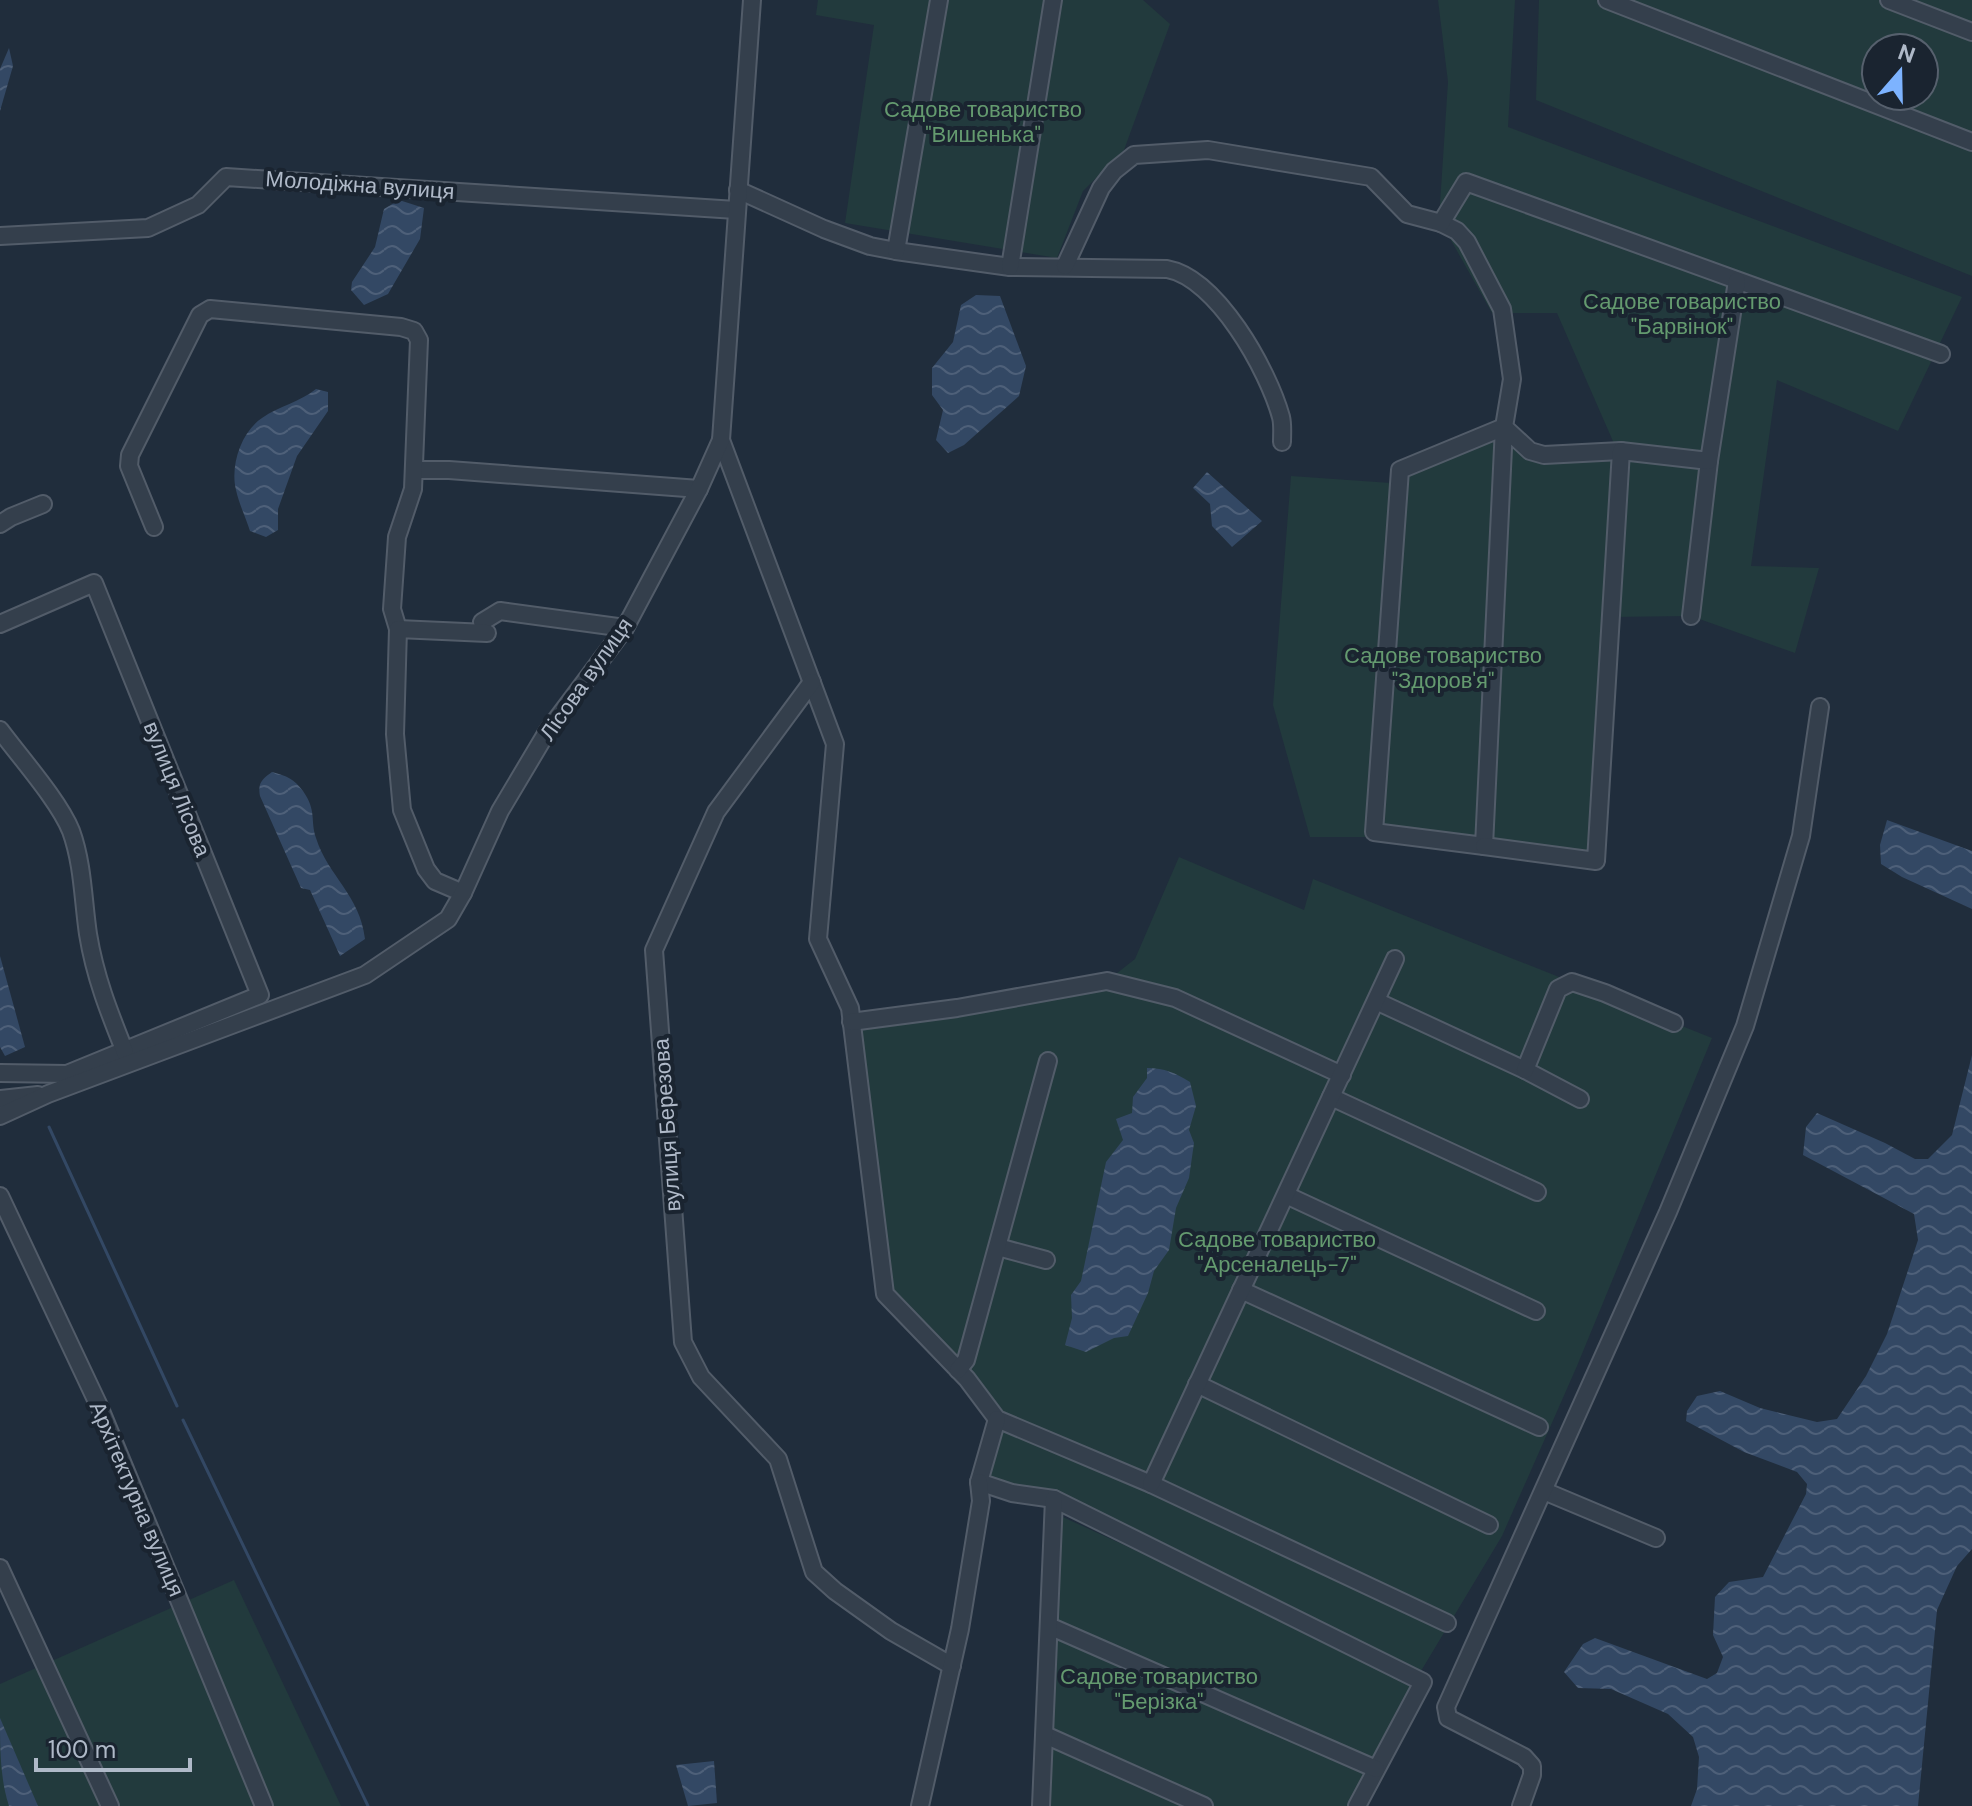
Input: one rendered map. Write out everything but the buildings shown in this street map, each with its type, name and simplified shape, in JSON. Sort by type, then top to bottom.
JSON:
[{"type":"street","name":"Лісова вулиця","points":[[48,1094],[365,975],[448,919],[500,811],[547,732],[625,628],[699,489],[721,440],[752,0]]},
{"type":"street","points":[[896,251],[939,0]]},
{"type":"street","points":[[1010,267],[1053,0]]},
{"type":"street","points":[[1607,0],[1972,142]]},
{"type":"street","points":[[1889,0],[1972,32]]},
{"type":"street","points":[[1065,266],[1101,188],[1114,171],[1134,155],[1208,150],[1371,177],[1407,214],[1441,223],[1457,231],[1467,242],[1502,309],[1512,379],[1504,427],[1484,846]]},
{"type":"street","name":"Молодіжна вулиця","points":[[0,236],[148,228],[198,205],[226,177],[736,210]]},
{"type":"street","points":[[1441,223],[1466,182],[1941,354]]},
{"type":"street","points":[[738,190],[824,229],[870,246],[896,251],[1010,267],[1065,266],[1182,272],[1194,280],[1233,321],[1259,363],[1281,419],[1282,442]]},
{"type":"street","points":[[1691,616],[1709,461],[1737,281]]},
{"type":"street","points":[[154,527],[129,466],[130,455],[200,315],[210,309],[401,327],[414,331],[419,340],[413,489],[397,537],[392,609],[398,629],[395,734],[402,810],[426,869],[435,881],[463,893]]},
{"type":"street","points":[[1504,427],[1530,451],[1544,455],[1621,451],[1709,461]]},
{"type":"street","points":[[1504,427],[1400,470],[1374,832],[1596,861],[1621,451]]},
{"type":"street","points":[[721,440],[835,744],[818,939],[850,1008],[885,1294],[958,1370],[997,1419],[1151,1484],[1447,1623]]},
{"type":"street","points":[[414,470],[699,489]]},
{"type":"street","points":[[0,524],[43,504]]},
{"type":"street","name":"вулиця Лісова","points":[[0,624],[94,583],[260,995],[125,1052]]},
{"type":"street","points":[[398,629],[484,627],[500,611],[625,628]]},
{"type":"street","name":"вулиця Березова","points":[[812,682],[716,812],[654,950],[683,1342],[701,1377],[778,1459],[814,1572],[891,1631],[952,1666]]},
{"type":"street","points":[[1521,1806],[1532,1766],[1524,1757],[1448,1718],[1446,1707],[1668,1212],[1745,1026],[1801,836],[1820,707]]},
{"type":"street","points":[[0,730],[41,784],[70,830],[82,876],[88,934],[99,988],[125,1052],[67,1074],[0,1073]]},
{"type":"street","points":[[1151,1484],[1395,959]]},
{"type":"street","points":[[851,1022],[957,1008],[1107,981],[1175,998],[1342,1075]]},
{"type":"street","points":[[1525,1070],[1558,989],[1572,982],[1674,1023]]},
{"type":"street","points":[[1376,1001],[1580,1099]]},
{"type":"street","points":[[0,1060],[19,1074]]},
{"type":"street","points":[[958,1370],[966,1360],[1048,1061]]},
{"type":"street","points":[[0,1083],[22,1096]]},
{"type":"street","points":[[0,1099],[48,1094]]},
{"type":"street","points":[[0,1116],[48,1094]]},
{"type":"street","points":[[1331,1097],[1537,1192]]},
{"type":"street","points":[[1286,1195],[1536,1311]]},
{"type":"street","name":"Архітектурна вулиця","points":[[0,1196],[99,1406],[264,1806]]},
{"type":"street","points":[[998,1247],[1046,1260]]},
{"type":"street","points":[[1241,1290],[1539,1427]]},
{"type":"street","points":[[1197,1384],[1489,1525]]},
{"type":"street","points":[[920,1806],[952,1666],[981,1501],[979,1482],[997,1419]]},
{"type":"street","points":[[979,1482],[1012,1493],[1054,1499],[1423,1682],[1357,1806]]},
{"type":"street","points":[[1544,1491],[1656,1538]]},
{"type":"street","points":[[1041,1806],[1054,1499]]},
{"type":"street","points":[[0,1568],[110,1806]]},
{"type":"street","points":[[1049,1626],[1376,1769]]},
{"type":"street","points":[[1045,1735],[1204,1806]]},
{"type":"green space","name":"Садове товариство \"Вишенька\"","points":[[818,0],[1143,0],[1170,24],[1124,150],[1083,191],[1057,258],[845,223],[874,25],[816,15]]},
{"type":"green space","points":[[1438,0],[1515,0],[1508,127],[1962,297],[1898,431],[1777,380],[1751,566],[1819,568],[1795,653],[1691,616],[1610,617],[1602,870],[1372,837],[1310,837],[1273,705],[1291,476],[1391,483],[1508,430],[1541,460],[1619,455],[1557,313],[1492,313],[1439,219],[1448,82]]},
{"type":"green space","points":[[1539,0],[1972,0],[1972,276],[1536,100]]},
{"type":"green space","name":"Садове товариство \"Арсеналець-7\"","points":[[1179,857],[1304,910],[1313,879],[1712,1038],[1577,1366],[1502,1536],[1418,1676],[1054,1499],[979,1482],[997,1419],[885,1294],[851,1022],[1107,981],[1135,959]]},
{"type":"green space","name":"Садове товариство \"Берізка\"","points":[[1054,1513],[1423,1682],[1354,1806],[1036,1806]]},
{"type":"green space","points":[[234,1580],[341,1806],[0,1806],[0,1684]]},
{"type":"water","points":[[9,48],[13,66],[0,111],[0,69]]},
{"type":"water","points":[[399,200],[424,208],[420,239],[388,294],[364,305],[351,290],[352,282],[375,247],[384,209]]},
{"type":"water","points":[[976,295],[1000,296],[1026,366],[1019,396],[964,445],[948,453],[936,440],[943,410],[932,395],[932,368],[953,342],[961,305]]},
{"type":"water","points":[[316,389],[328,392],[328,411],[297,456],[278,509],[278,530],[266,537],[250,531],[235,481],[236,460],[243,441],[262,418]]},
{"type":"water","points":[[1207,472],[1262,521],[1232,547],[1212,526],[1210,504],[1193,488]]},
{"type":"water","points":[[272,772],[293,781],[307,798],[321,851],[357,910],[365,939],[340,956],[310,890],[301,888],[260,796],[261,782]]},
{"type":"water","points":[[1887,820],[1972,851],[1972,909],[1881,864],[1880,845]]},
{"type":"water","points":[[0,956],[25,1047],[5,1056],[0,1047]]},
{"type":"water","points":[[1972,1055],[1972,1549],[1957,1566],[1937,1610],[1918,1806],[1691,1806],[1697,1789],[1699,1757],[1693,1737],[1668,1714],[1611,1689],[1578,1688],[1564,1672],[1583,1644],[1595,1638],[1707,1679],[1717,1673],[1723,1657],[1713,1635],[1715,1597],[1729,1582],[1763,1577],[1806,1494],[1807,1484],[1797,1472],[1744,1452],[1686,1421],[1687,1411],[1697,1396],[1720,1391],[1760,1408],[1817,1422],[1837,1419],[1866,1376],[1887,1334],[1918,1240],[1914,1214],[1803,1155],[1806,1127],[1817,1113],[1915,1159],[1928,1159],[1952,1135]]},
{"type":"water","points":[[1147,1068],[1170,1072],[1190,1082],[1196,1106],[1189,1130],[1194,1143],[1189,1178],[1176,1208],[1169,1250],[1154,1271],[1148,1293],[1128,1336],[1114,1338],[1086,1352],[1065,1345],[1072,1318],[1071,1295],[1081,1281],[1106,1162],[1123,1140],[1116,1119],[1132,1113],[1133,1097],[1147,1078]]},
{"type":"water","points":[[0,1718],[38,1806],[9,1806],[2,1774]]},
{"type":"water","points":[[714,1761],[717,1803],[688,1806],[676,1765]]},
{"type":"waterway","points":[[49,1127],[177,1406]]},
{"type":"waterway","points":[[183,1420],[368,1806]]},
{"type":"park label","name":"Садове товариство \"Барвінок\"","points":[[1682,314]]},
{"type":"park label","name":"Садове товариство \"Здоров'я\"","points":[[1443,668]]}]
